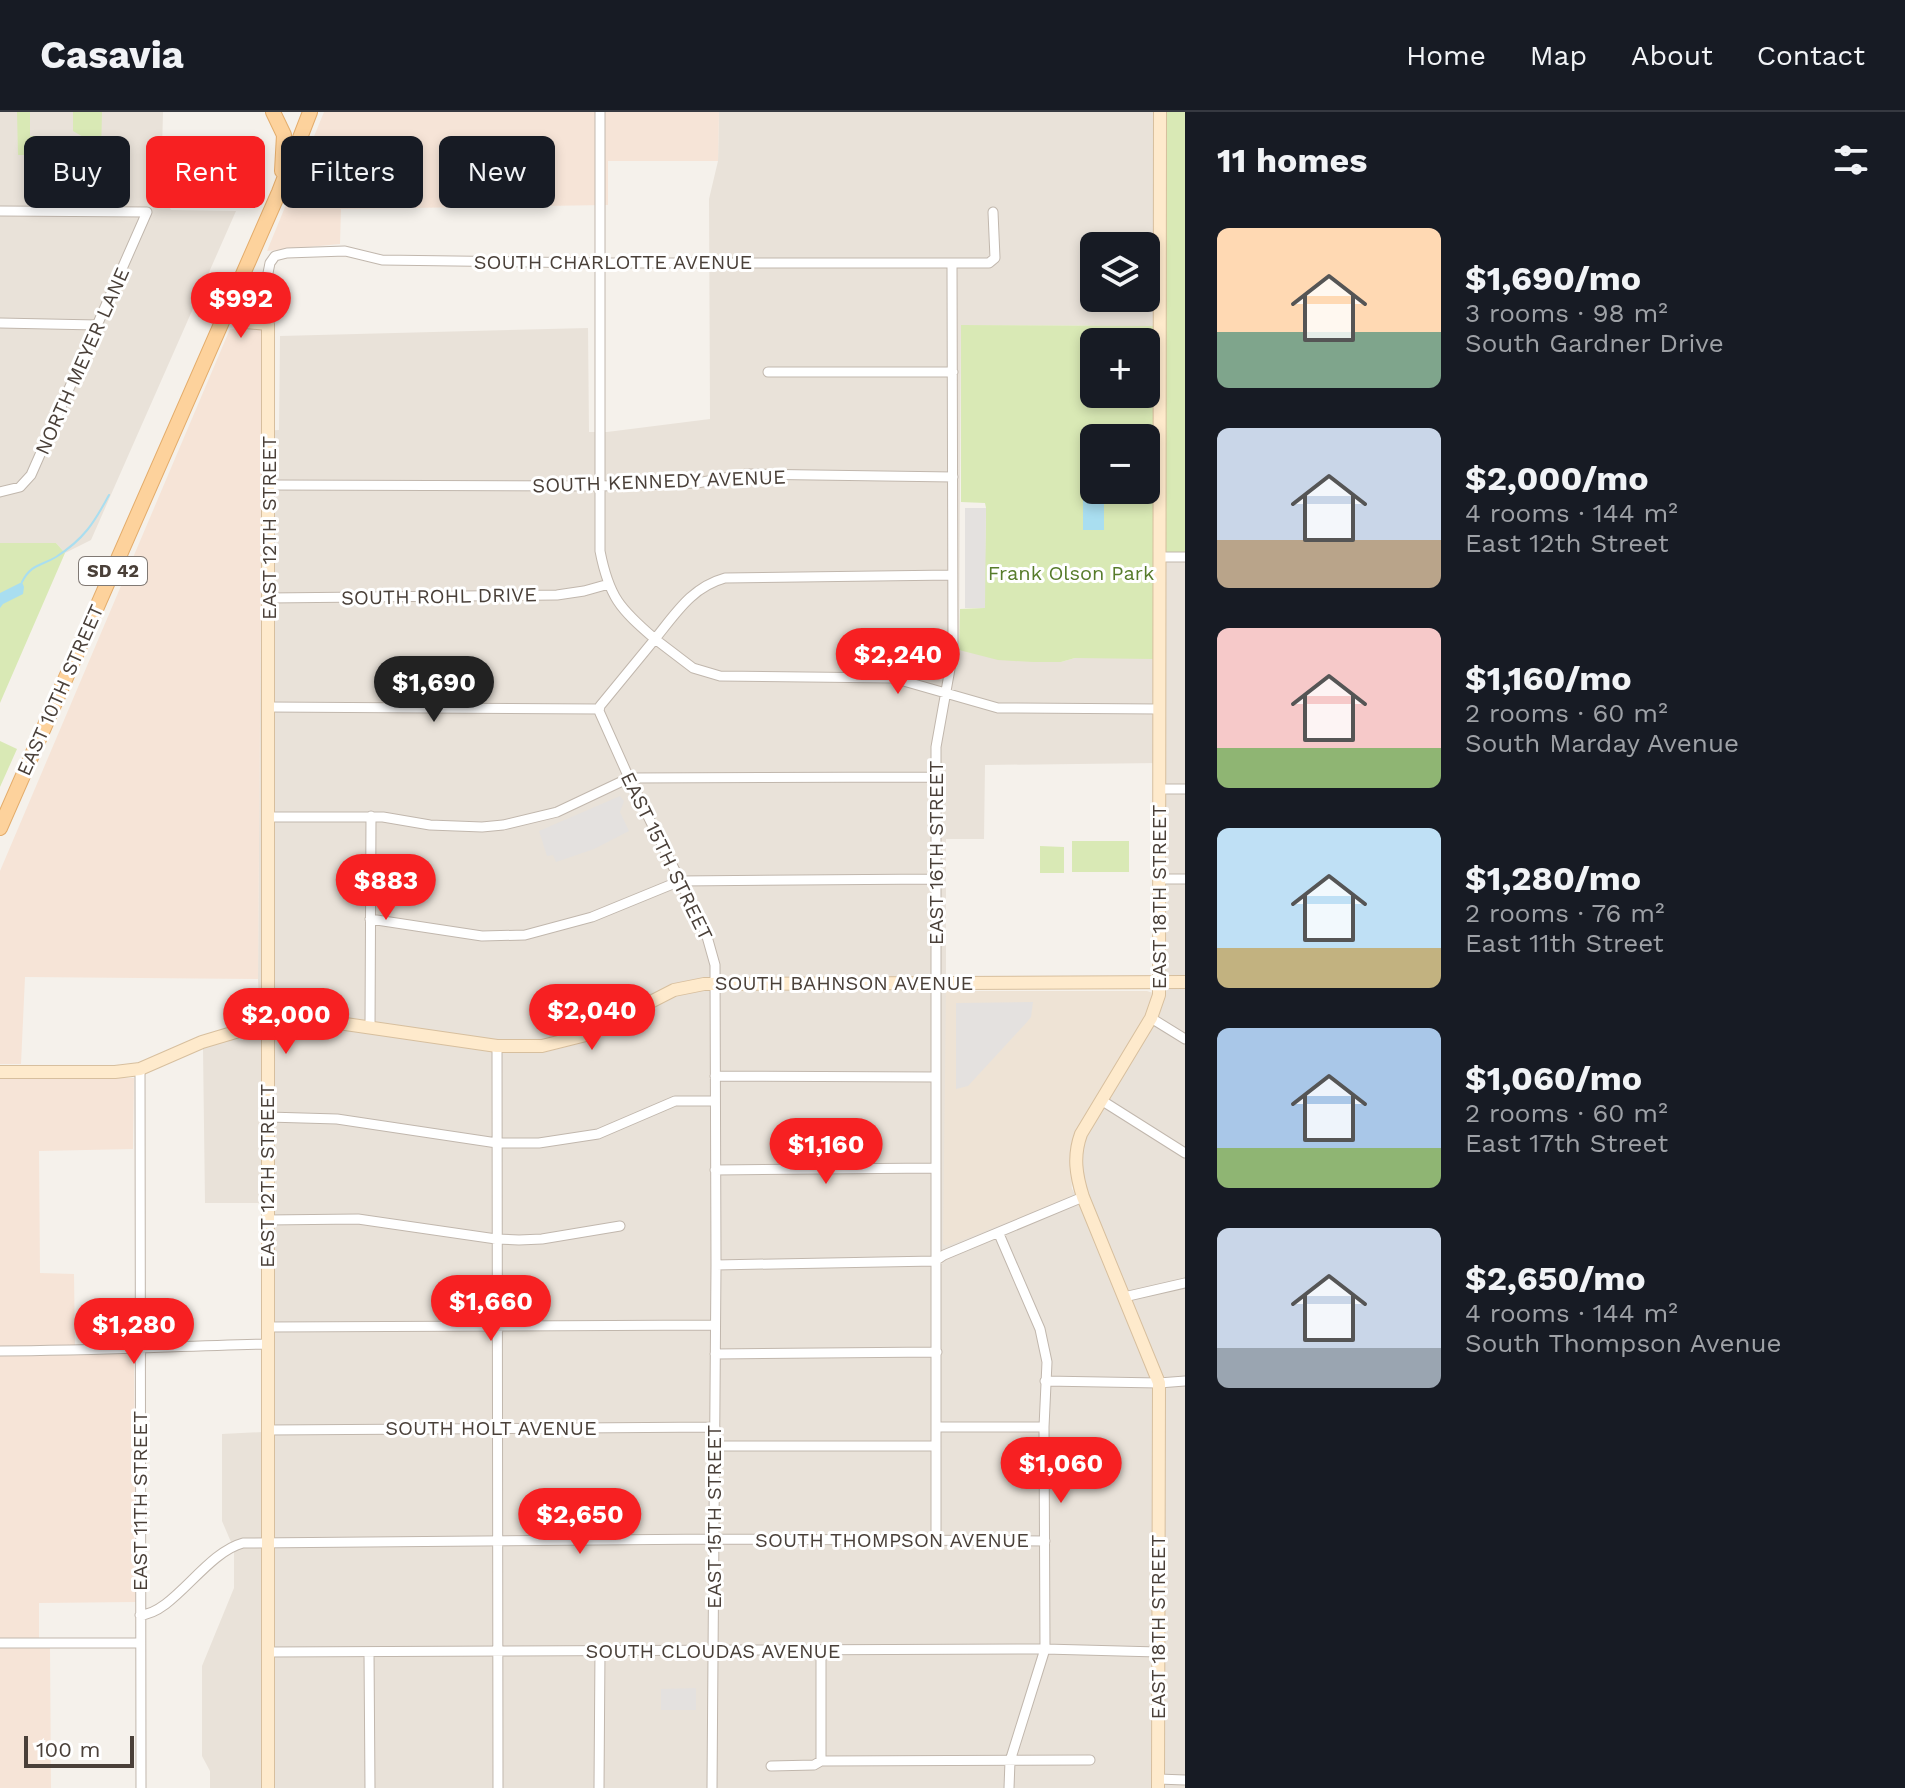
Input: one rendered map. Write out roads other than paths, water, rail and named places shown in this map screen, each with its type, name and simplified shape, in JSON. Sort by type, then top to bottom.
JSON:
[{"type":"main road","points":[[273,112],[284,136]]},
{"type":"main road","name":"EAST 10TH STREET","points":[[301,136],[310,112]]},
{"type":"main road","name":"EAST 10TH STREET","points":[[0,828],[281,187]]},
{"type":"street","points":[[600,112],[600,551],[609,584],[625,614],[693,668],[720,676],[893,678],[998,708],[1159,709]]},
{"type":"street","name":"EAST 18TH STREET","points":[[1158,1784],[1159,1383],[1083,1197],[1076,1167],[1077,1145],[1151,1018],[1156,1008],[1160,982],[1160,112]]},
{"type":"street","name":"NORTH MEYER LANE","points":[[0,211],[147,212],[31,475],[20,487],[0,492]]},
{"type":"street","name":"SOUTH CHARLOTTE AVENUE","points":[[275,256],[345,251],[382,260],[989,263],[995,258],[993,212]]},
{"type":"street","name":"EAST 12TH STREET","points":[[268,1788],[268,273],[275,256]]},
{"type":"street","name":"EAST 16TH STREET","points":[[936,1540],[936,737],[953,652],[952,263]]},
{"type":"street","points":[[226,314],[244,322],[268,324]]},
{"type":"street","points":[[0,323],[97,325]]},
{"type":"street","points":[[768,372],[953,372]]},
{"type":"street","name":"SOUTH KENNEDY AVENUE","points":[[269,485],[601,486],[697,483],[747,474],[953,477]]},
{"type":"street","points":[[1159,557],[1185,557]]},
{"type":"street","points":[[268,707],[599,709],[691,595],[709,582],[725,578],[952,575]]},
{"type":"street","name":"SOUTH ROHL DRIVE","points":[[269,598],[557,595],[609,584]]},
{"type":"street","name":"EAST 15TH STREET","points":[[599,709],[629,778],[709,941],[715,965],[712,1788]]},
{"type":"street","points":[[269,817],[371,816],[451,827],[503,825],[557,812],[629,778],[936,777]]},
{"type":"street","points":[[1159,789],[1185,789]]},
{"type":"street","points":[[370,1028],[371,816]]},
{"type":"street","points":[[370,919],[482,936],[525,935],[592,917],[680,881],[936,879]]},
{"type":"street","points":[[1159,879],[1185,879]]},
{"type":"street","name":"SOUTH BAHNSON AVENUE","points":[[0,1072],[115,1072],[140,1069],[189,1047],[268,1021],[310,1019],[497,1046],[531,1047],[564,1042],[596,1031],[687,986],[1185,982]]},
{"type":"street","points":[[1151,1018],[1185,1039]]},
{"type":"street","points":[[497,1046],[498,1788]]},
{"type":"street","name":"EAST 11TH STREET","points":[[140,1069],[141,1788]]},
{"type":"street","points":[[715,1076],[936,1077]]},
{"type":"street","points":[[1101,1100],[1185,1153]]},
{"type":"street","points":[[268,1117],[337,1119],[497,1143],[539,1143],[573,1139],[617,1127],[675,1101],[715,1101]]},
{"type":"street","points":[[715,1170],[936,1168]]},
{"type":"street","points":[[716,1265],[935,1261],[1083,1197]]},
{"type":"street","points":[[267,1220],[358,1219],[496,1239],[542,1239],[620,1226]]},
{"type":"street","points":[[999,1234],[1042,1337],[1047,1362],[1044,1427],[1045,1649],[1010,1761],[1009,1788]]},
{"type":"street","points":[[1124,1297],[1185,1283]]},
{"type":"street","points":[[268,1327],[715,1325]]},
{"type":"street","points":[[0,1351],[267,1344]]},
{"type":"street","points":[[715,1354],[937,1352]]},
{"type":"street","points":[[1045,1381],[1185,1381]]},
{"type":"street","name":"SOUTH HOLT AVENUE","points":[[268,1430],[715,1427]]},
{"type":"street","points":[[936,1427],[1044,1427]]},
{"type":"street","points":[[715,1446],[936,1446]]},
{"type":"street","name":"SOUTH THOMPSON AVENUE","points":[[140,1615],[157,1610],[233,1545],[268,1542],[715,1539],[1045,1541]]},
{"type":"street","points":[[0,1643],[140,1643]]},
{"type":"street","name":"SOUTH CLOUDAS AVENUE","points":[[268,1652],[1045,1649],[1158,1652]]},
{"type":"street","points":[[599,1788],[600,1650]]},
{"type":"street","points":[[821,1651],[821,1761]]},
{"type":"street","points":[[369,1652],[370,1788]]},
{"type":"street","points":[[771,1766],[814,1765],[821,1761],[1090,1760]]},
{"type":"street","points":[[1158,1784],[1185,1780]]},
{"type":"water","points":[[1083,504],[1104,504],[1104,530],[1083,530]]},
{"type":"water","points":[[22,582],[23,594],[0,608],[0,593]]},
{"type":"waterway","points":[[22,582],[33,569],[56,557],[81,537],[109,495]]},
{"type":"park label","name":"Frank Olson Park","points":[[1071,573]]}]
